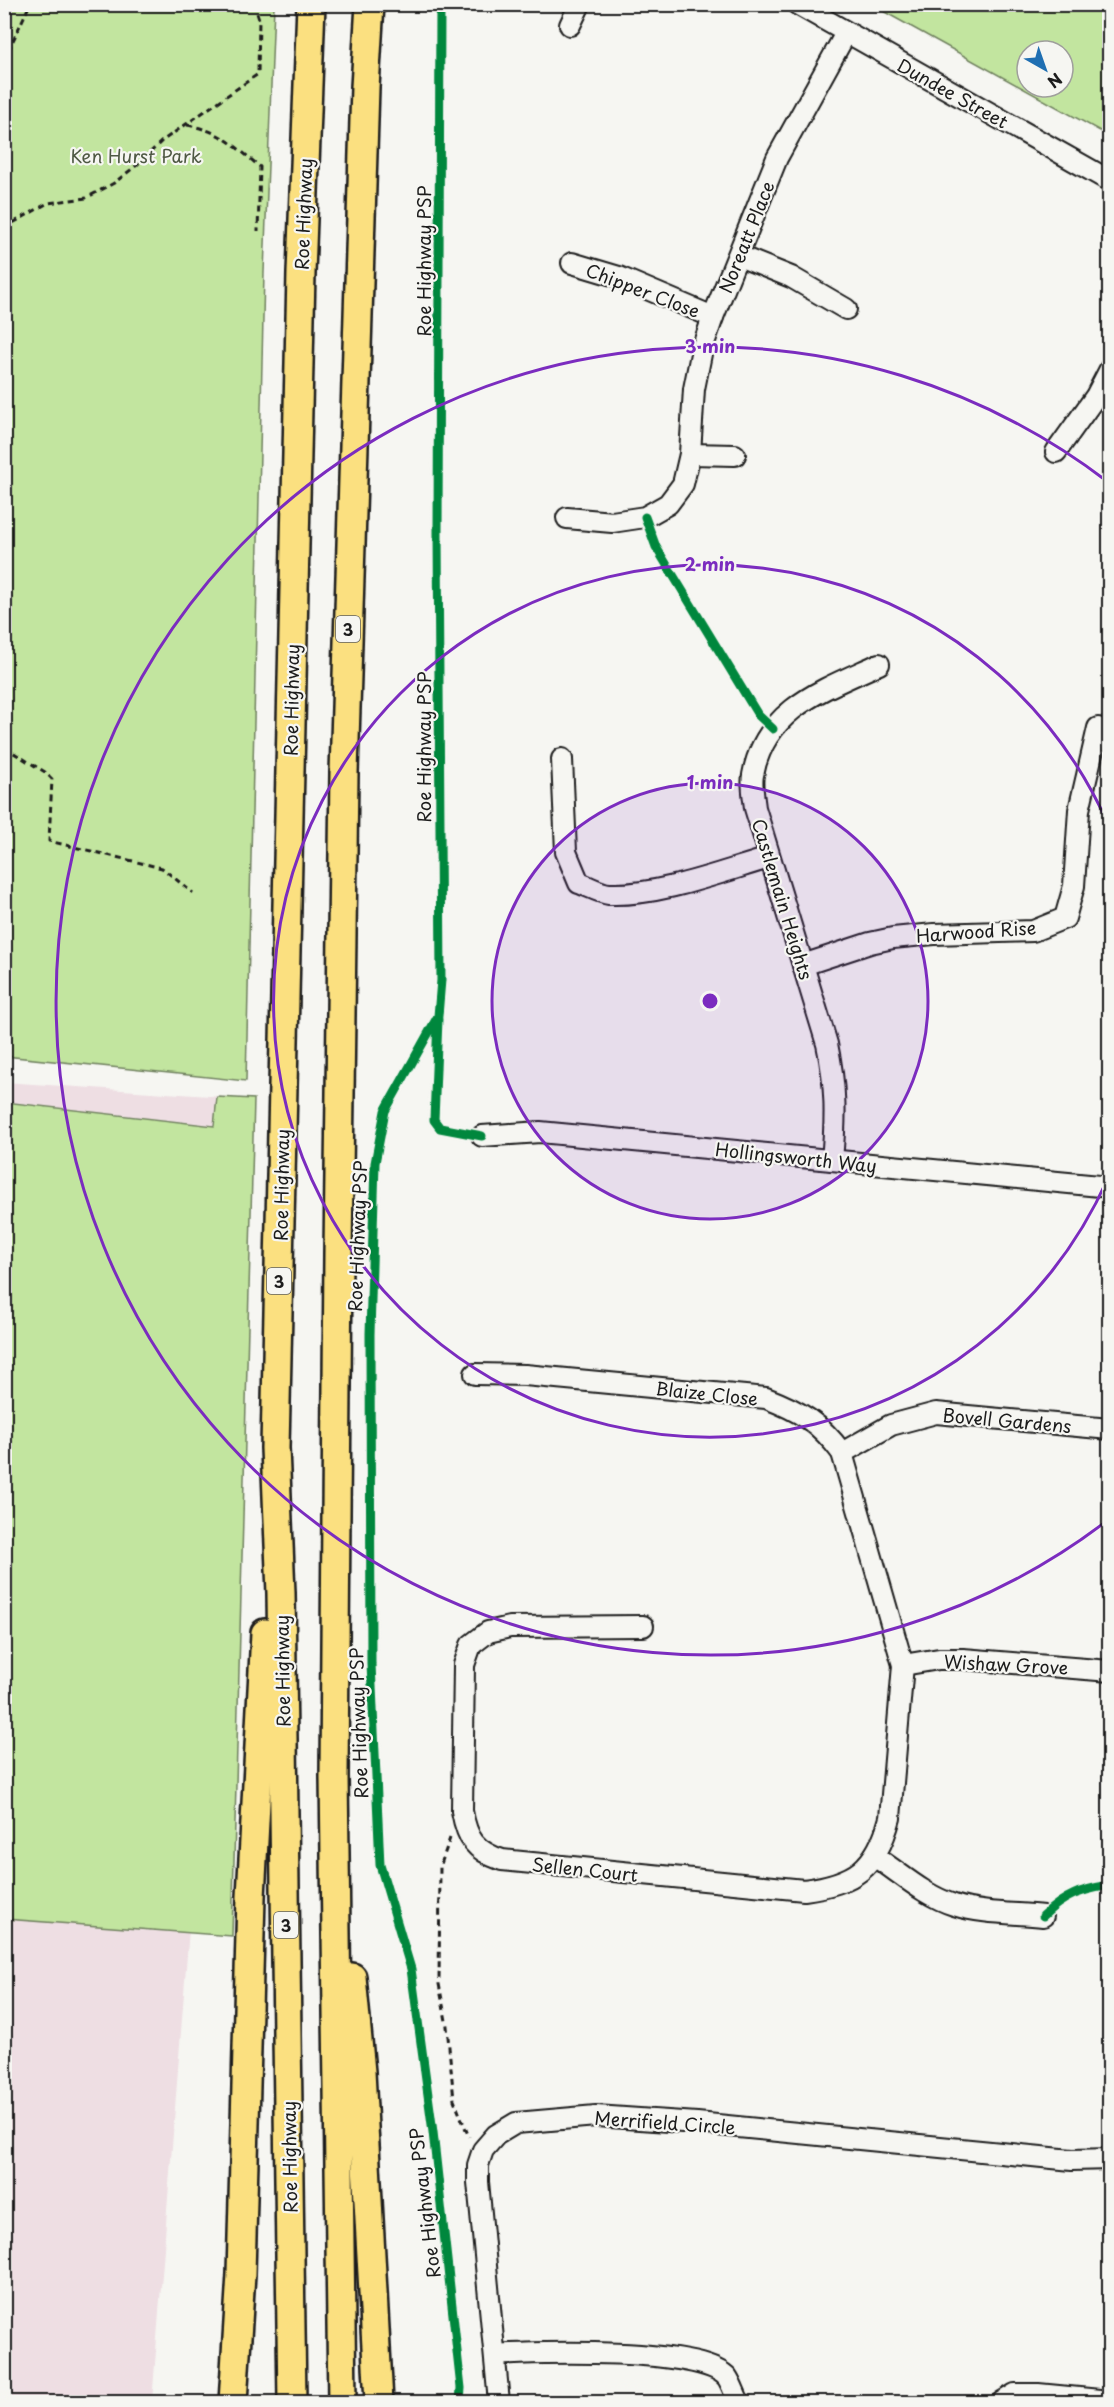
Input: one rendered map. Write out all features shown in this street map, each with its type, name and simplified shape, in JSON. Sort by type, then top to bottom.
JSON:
[{"type":"highway","name":"Roe Highway","points":[[292,2403],[281,1616],[275,1448],[300,285],[311,4]]},
{"type":"highway","name":"3","points":[[342,2403],[334,1776],[344,773],[365,87],[370,4]]},
{"type":"highway","points":[[233,2403],[241,2274],[251,1897],[275,1448]]},
{"type":"highway","points":[[334,1776],[361,2072],[379,2403]]},
{"type":"street","points":[[570,25],[580,4]]},
{"type":"street","name":"Dundee Street","points":[[797,4],[1110,181]]},
{"type":"street","name":"Noreatt Place","points":[[567,518],[612,522],[645,516],[668,504],[683,484],[690,454],[694,389],[702,349],[777,158],[846,33]]},
{"type":"street","points":[[739,256],[791,276],[846,309]]},
{"type":"street","name":"Chipper Close","points":[[572,263],[619,277],[714,317]]},
{"type":"street","points":[[1056,452],[1096,396],[1110,369]]},
{"type":"street","points":[[690,454],[735,455]]},
{"type":"street","name":"Castlemain Heights","points":[[832,1160],[836,1121],[835,1082],[827,1044],[755,808],[752,777],[764,744],[773,729],[790,710],[808,696],[879,664]]},
{"type":"street","name":"Harwood Rise","points":[[803,964],[892,938],[934,934],[1033,931],[1065,918],[1074,886],[1079,810],[1098,728]]},
{"type":"street","points":[[562,759],[566,852],[579,883],[608,894],[655,889],[697,880],[769,858]]},
{"type":"street","name":"Hollingsworth Way","points":[[482,1136],[540,1132],[1110,1187]]},
{"type":"street","name":"Blaize Close","points":[[475,1374],[525,1375],[766,1398],[812,1419],[842,1453],[903,1665]]},
{"type":"street","name":"Bovell Gardens","points":[[842,1453],[891,1425],[936,1413],[1110,1429]]},
{"type":"street","name":"Sellen Court","points":[[643,1626],[510,1627],[488,1632],[471,1645],[464,1665],[462,1811],[465,1827],[472,1842],[485,1854],[502,1860],[804,1890],[832,1886],[858,1874],[874,1856],[884,1838],[890,1818],[903,1665]]},
{"type":"street","name":"Wishaw Grove","points":[[903,1665],[939,1659],[963,1659],[1110,1671]]},
{"type":"street","points":[[874,1856],[928,1894],[953,1905],[970,1909],[1043,1916]]},
{"type":"street","name":"Merrifield Circle","points":[[483,2150],[496,2135],[516,2123],[596,2116],[697,2123],[1072,2160],[1110,2159]]},
{"type":"street","points":[[483,2150],[478,2165],[478,2182],[499,2403]]},
{"type":"street","points":[[495,2355],[536,2352],[603,2352],[700,2363],[726,2376],[739,2403]]},
{"type":"street","points":[[1002,2403],[1015,2394],[1110,2401]]},
{"type":"path","points":[[4,60],[30,4]]},
{"type":"path","points":[[4,228],[48,203],[86,198],[114,183],[162,141],[258,74],[259,19],[254,4]]},
{"type":"path","points":[[186,125],[207,128],[226,137],[260,167],[258,231]]},
{"type":"path","points":[[4,750],[9,750],[52,778],[49,841],[162,868],[193,893]]},
{"type":"path","points":[[465,1827],[453,1830],[440,1867],[439,1984],[447,2026],[454,2100],[473,2145],[483,2150]]},
{"type":"shaded area","points":[[4,1082],[254,1099],[152,2402],[5,2402]]},
{"type":"green space","name":"Ken Hurst Park","points":[[5,4],[274,5],[264,272],[246,1081],[5,1056]]},
{"type":"green space","points":[[872,5],[1109,5],[1109,136],[1042,99],[1075,99],[1075,39],[1015,39],[1015,84]]},
{"type":"green space","points":[[217,1097],[254,1099],[232,1936],[5,1919],[5,1102],[214,1126]]},
{"type":"cycle path","name":"Roe Highway PSP","points":[[440,4],[438,533],[441,980],[438,1016],[385,1111],[375,1163],[370,1334],[371,1664],[380,1865],[411,1969],[433,2132],[461,2388],[460,2402]]},
{"type":"cycle path","points":[[645,517],[656,547],[758,715],[773,729]]},
{"type":"cycle path","points":[[438,1019],[434,1120],[440,1128],[482,1136]]},
{"type":"cycle path","points":[[1043,1916],[1074,1894],[1110,1885]]}]
